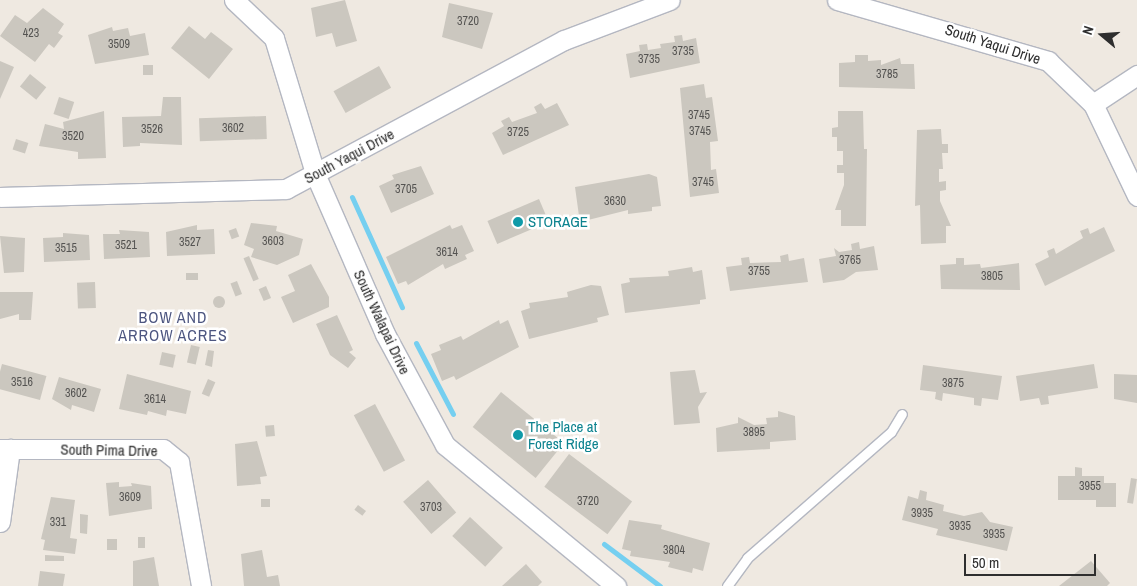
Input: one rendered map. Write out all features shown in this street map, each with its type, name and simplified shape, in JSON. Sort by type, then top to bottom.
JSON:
[{"type":"street","name":"South Walapai Drive","points":[[234,0],[274,38],[316,176],[385,334],[445,445],[604,583]]},
{"type":"street","name":"South Yaqui Drive","points":[[0,197],[286,190],[316,176],[564,40],[670,0]]},
{"type":"street","name":"South Yaqui Drive","points":[[837,0],[1048,62],[1094,104],[1137,196]]},
{"type":"street","points":[[1094,104],[1137,75]]},
{"type":"street","points":[[0,522],[5,449]]},
{"type":"street","name":"South Pima Drive","points":[[5,449],[163,449],[179,462],[201,586]]},
{"type":"lane","points":[[726,586],[747,558],[891,432],[902,414]]},
{"type":"building","points":[[345,0],[357,41],[336,47],[332,33],[316,37],[311,8]]},
{"type":"building","points":[[449,3],[493,13],[482,49],[442,37]]},
{"type":"building","points":[[43,8],[64,24],[58,33],[63,36],[54,48],[49,44],[35,62],[0,36],[15,15],[27,23]]},
{"type":"building","points":[[189,26],[205,39],[211,32],[233,49],[209,79],[171,48]]},
{"type":"building","points":[[112,27],[113,31],[128,28],[130,36],[145,33],[149,55],[95,64],[88,35]]},
{"type":"building","points":[[682,35],[683,41],[696,38],[700,63],[630,78],[626,54],[640,51],[639,45],[647,44],[648,50],[661,48],[660,44],[675,42],[674,36]]},
{"type":"building","points":[[855,55],[868,55],[868,61],[881,60],[881,65],[900,58],[901,64],[914,64],[915,89],[839,87],[839,63],[855,62]]},
{"type":"building","points":[[0,61],[14,67],[0,99]]},
{"type":"building","points":[[143,65],[153,65],[153,75],[143,75]]},
{"type":"building","points":[[379,66],[391,88],[346,113],[334,91]]},
{"type":"building","points":[[30,74],[46,87],[36,100],[20,86]]},
{"type":"building","points":[[704,84],[706,98],[712,97],[718,141],[710,142],[711,170],[716,169],[719,193],[690,197],[680,88]]},
{"type":"building","points":[[59,97],[74,102],[69,119],[53,114]]},
{"type":"building","points":[[163,97],[181,97],[182,145],[140,143],[140,146],[123,147],[122,117],[161,116]]},
{"type":"building","points":[[541,103],[545,109],[557,103],[569,125],[503,155],[492,133],[504,126],[501,121],[509,117],[512,122],[537,113],[534,107]]},
{"type":"building","points":[[104,111],[106,158],[78,159],[78,152],[39,146],[45,124],[64,129],[63,122]]},
{"type":"building","points":[[838,111],[863,111],[864,149],[867,149],[866,226],[841,226],[841,210],[835,210],[844,185],[844,173],[837,173],[837,165],[843,165],[843,151],[837,151],[837,137],[832,137],[832,128],[838,127]]},
{"type":"building","points":[[266,116],[267,139],[200,141],[199,118]]},
{"type":"building","points":[[941,129],[942,144],[948,144],[948,153],[942,153],[943,169],[939,169],[939,182],[946,181],[946,190],[940,191],[940,201],[951,226],[946,226],[946,243],[921,244],[920,205],[915,206],[917,130]]},
{"type":"building","points":[[16,139],[28,143],[25,153],[13,149]]},
{"type":"building","points":[[421,166],[434,194],[391,213],[379,186],[394,179],[392,175]]},
{"type":"building","points":[[649,174],[657,177],[661,206],[652,207],[652,211],[628,214],[628,210],[588,220],[588,215],[579,216],[575,187]]},
{"type":"building","name":"STORAGE","points":[[539,199],[549,222],[497,244],[487,221]]},
{"type":"building","points":[[251,223],[277,226],[276,231],[303,239],[299,255],[277,265],[251,257],[254,249],[244,245]]},
{"type":"building","points":[[197,225],[197,230],[214,229],[215,254],[167,256],[166,232]]},
{"type":"building","points":[[450,225],[452,229],[462,225],[474,251],[465,255],[467,259],[445,269],[443,264],[408,285],[406,281],[398,284],[386,257]]},
{"type":"building","points":[[1104,227],[1115,251],[1045,286],[1035,264],[1049,257],[1047,251],[1054,248],[1056,254],[1083,238],[1080,231],[1088,228],[1090,234]]},
{"type":"building","points":[[236,228],[239,236],[232,239],[229,231]]},
{"type":"building","points":[[119,230],[149,232],[150,257],[104,259],[103,234],[120,234]]},
{"type":"building","points":[[63,233],[89,235],[90,260],[44,262],[43,238],[63,237]]},
{"type":"building","points":[[0,236],[25,238],[24,272],[4,273]]},
{"type":"building","points":[[859,242],[860,249],[874,246],[878,270],[856,272],[844,280],[823,283],[819,259],[836,256],[834,248],[839,252],[852,250],[851,244]]},
{"type":"building","points":[[788,254],[789,261],[804,258],[808,282],[730,291],[726,267],[742,265],[741,258],[749,257],[750,263],[781,262],[780,256]]},
{"type":"building","points":[[249,256],[259,279],[253,281],[243,258]]},
{"type":"building","points":[[956,258],[964,258],[964,265],[980,264],[981,268],[1019,263],[1020,290],[941,289],[940,265],[956,264]]},
{"type":"building","points":[[311,264],[329,297],[329,307],[293,323],[281,297],[295,291],[288,275]]},
{"type":"building","points":[[692,267],[693,272],[702,270],[706,299],[700,300],[700,304],[625,313],[621,284],[630,282],[629,278],[669,276],[668,271]]},
{"type":"building","points":[[186,273],[198,273],[198,280],[186,280]]},
{"type":"building","points":[[237,281],[242,294],[235,297],[230,284]]},
{"type":"building","points":[[95,282],[96,308],[78,309],[77,283]]},
{"type":"building","points":[[591,285],[601,286],[609,315],[597,318],[598,322],[529,339],[521,311],[530,308],[529,303],[568,297],[567,292]]},
{"type":"building","points":[[266,286],[271,298],[264,301],[259,289]]},
{"type":"building","points":[[0,292],[33,292],[31,320],[19,320],[19,314],[0,319]]},
{"type":"building","points":[[217,296],[221,296],[225,302],[221,308],[217,308],[213,304],[213,300]]},
{"type":"building","points":[[337,315],[353,350],[349,352],[356,358],[348,368],[330,355],[316,324]]},
{"type":"building","points":[[499,320],[500,324],[508,320],[519,347],[456,380],[454,376],[442,381],[431,354],[441,350],[439,345],[461,336],[463,340]]},
{"type":"building","points":[[191,345],[200,347],[196,365],[187,363]]},
{"type":"building","points":[[208,350],[214,351],[212,367],[205,365]]},
{"type":"building","points":[[162,352],[176,355],[173,368],[159,365]]},
{"type":"building","points":[[2,364],[46,376],[40,400],[0,389]]},
{"type":"building","points":[[1094,364],[1098,388],[1048,396],[1049,404],[1041,405],[1039,398],[1020,401],[1016,376]]},
{"type":"building","points":[[923,365],[1002,376],[998,400],[982,398],[981,406],[974,405],[974,398],[943,393],[942,401],[935,399],[936,392],[920,390]]},
{"type":"building","points":[[695,370],[700,393],[707,392],[698,407],[700,423],[674,425],[670,372]]},
{"type":"building","points":[[127,374],[191,391],[186,414],[167,410],[166,416],[148,411],[147,415],[119,409]]},
{"type":"building","points":[[1114,374],[1137,375],[1137,403],[1114,399]]},
{"type":"building","points":[[59,377],[101,389],[94,412],[72,405],[71,410],[52,399]]},
{"type":"building","points":[[208,379],[215,382],[209,397],[202,394]]},
{"type":"building","name":"The Place at Forest Ridge","points":[[501,392],[564,443],[536,478],[473,427]]},
{"type":"building","points":[[375,404],[405,461],[384,472],[354,415]]},
{"type":"building","points":[[778,411],[795,416],[796,440],[770,442],[770,449],[717,452],[716,428],[738,423],[738,417],[754,425],[767,424],[766,418],[778,417]]},
{"type":"building","points":[[274,425],[275,436],[266,437],[265,426]]},
{"type":"building","points":[[257,441],[267,476],[260,477],[261,484],[237,486],[235,444]]},
{"type":"building","name":"The Place at Forest Ridge","points":[[569,454],[632,502],[607,534],[544,487]]},
{"type":"building","points":[[1075,467],[1082,468],[1082,476],[1104,476],[1104,483],[1116,483],[1116,507],[1096,507],[1096,500],[1058,500],[1058,476],[1075,476]]},
{"type":"building","points":[[1131,478],[1137,479],[1133,504],[1127,503]]},
{"type":"building","points":[[428,480],[456,512],[431,534],[403,502]]},
{"type":"building","points":[[119,482],[119,487],[132,486],[131,483],[151,486],[152,509],[109,516],[106,483]]},
{"type":"building","points":[[920,490],[927,492],[926,500],[944,505],[943,511],[964,516],[982,512],[990,522],[1013,527],[1007,551],[936,535],[938,529],[902,520],[908,496],[918,499]]},
{"type":"building","points":[[51,497],[75,500],[70,538],[77,539],[75,554],[43,550],[45,540],[41,539]]},
{"type":"building","points":[[261,499],[270,499],[270,507],[261,507]]},
{"type":"building","points":[[358,505],[366,511],[362,516],[354,510]]},
{"type":"building","points":[[80,514],[88,515],[87,534],[80,533]]},
{"type":"building","points":[[470,517],[503,548],[485,567],[452,536]]},
{"type":"building","points":[[629,520],[662,525],[661,529],[710,543],[703,571],[693,568],[692,573],[668,567],[670,562],[630,556],[631,551],[622,549]]},
{"type":"building","points":[[138,537],[145,537],[145,548],[138,548]]},
{"type":"building","points":[[107,539],[117,539],[117,550],[107,550]]},
{"type":"building","points":[[262,550],[267,577],[278,575],[280,586],[244,586],[241,554]]},
{"type":"building","points":[[45,555],[64,556],[64,561],[45,561]]},
{"type":"building","points":[[154,557],[159,586],[133,586],[133,561]]},
{"type":"building","points":[[1091,561],[1110,583],[1107,586],[1059,586]]},
{"type":"building","points":[[526,564],[542,582],[538,586],[502,586]]},
{"type":"building","points":[[40,571],[65,574],[63,586],[38,586]]},
{"type":"waterway","points":[[352,197],[402,307]]},
{"type":"waterway","points":[[416,343],[453,414]]},
{"type":"waterway","points":[[604,544],[660,586]]},
{"type":"place","name":"STORAGE","points":[[518,222]]},
{"type":"place","name":"The Place at Forest Ridge","points":[[518,435]]},
{"type":"district","name":"BOW AND ARROW ACRES","points":[[173,326]]}]
